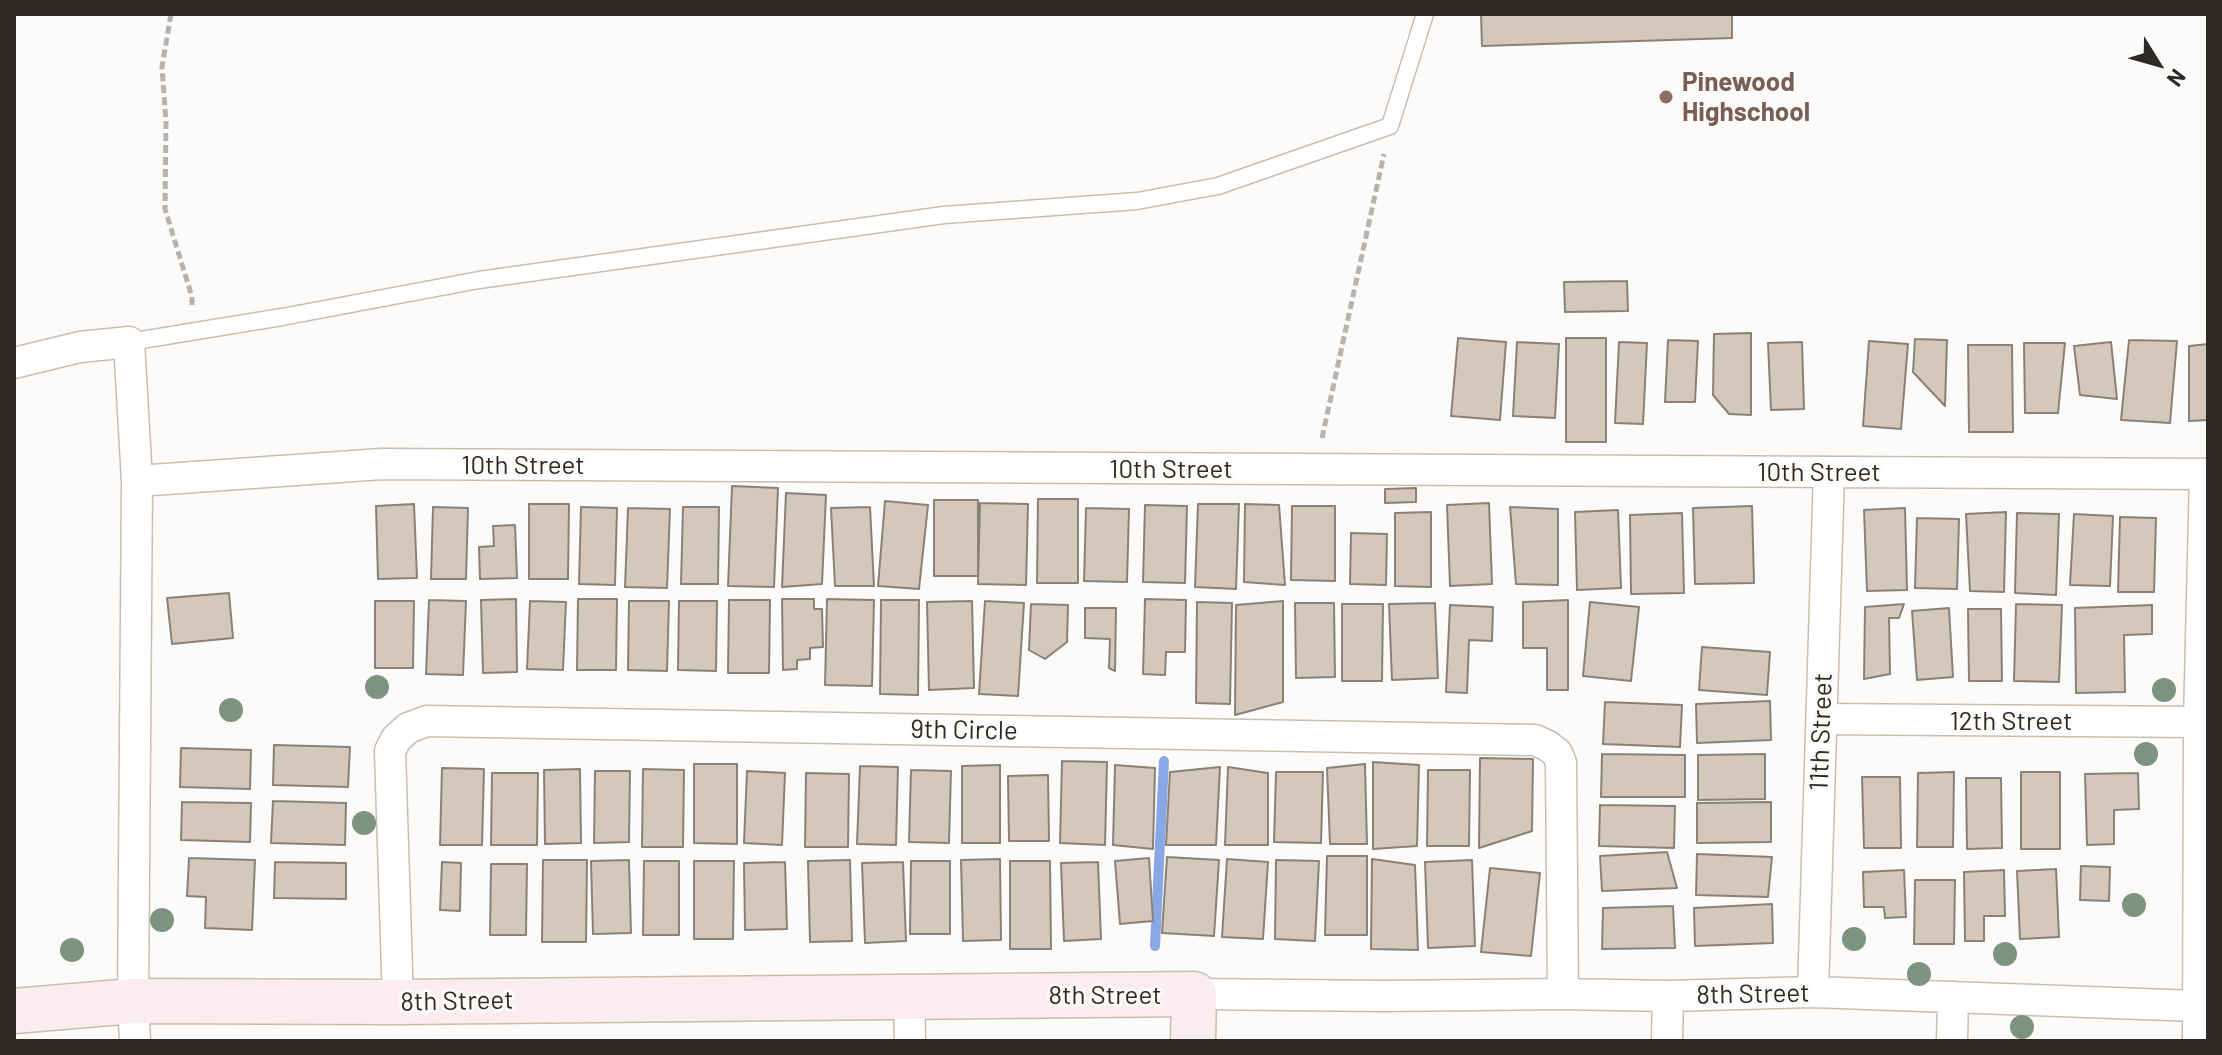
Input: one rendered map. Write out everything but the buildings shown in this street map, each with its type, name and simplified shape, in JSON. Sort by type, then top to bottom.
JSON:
[{"type":"street","points":[[14,363],[80,347],[129,342],[137,481],[134,1021]]},
{"type":"street","name":"10th Street","points":[[137,481],[382,464],[2207,474]]},
{"type":"street","name":"11th Street","points":[[1813,992],[1829,472]]},
{"type":"street","points":[[2198,1041],[2199,722],[2207,474]]},
{"type":"street","name":"12th Street","points":[[1822,719],[2199,722]]},
{"type":"street","name":"9th Circle","points":[[398,1002],[390,751],[396,739],[408,728],[427,721],[1535,740],[1557,753],[1561,763],[1563,994]]},
{"type":"street","name":"8th Street","points":[[14,1011],[134,1021],[398,1002],[1194,994],[1668,996],[1813,992],[2197,1006]]},
{"type":"street","points":[[1193,1041],[1194,994]]},
{"type":"street","points":[[909,996],[910,1041]]},
{"type":"street","points":[[1667,1041],[1668,996]]},
{"type":"street","points":[[1952,1041],[1953,997]]},
{"type":"lane","points":[[129,342],[526,273],[944,215],[1137,201],[1218,186],[1390,126],[1425,14]]},
{"type":"path","points":[[171,14],[162,67],[166,122],[165,209],[192,297],[190,332]]},
{"type":"path","points":[[1315,470],[1390,126]]},
{"type":"waterway","points":[[1155,946],[1164,761]]},
{"type":"place","name":"Pinewood Highschool","points":[[1666,97]]}]
